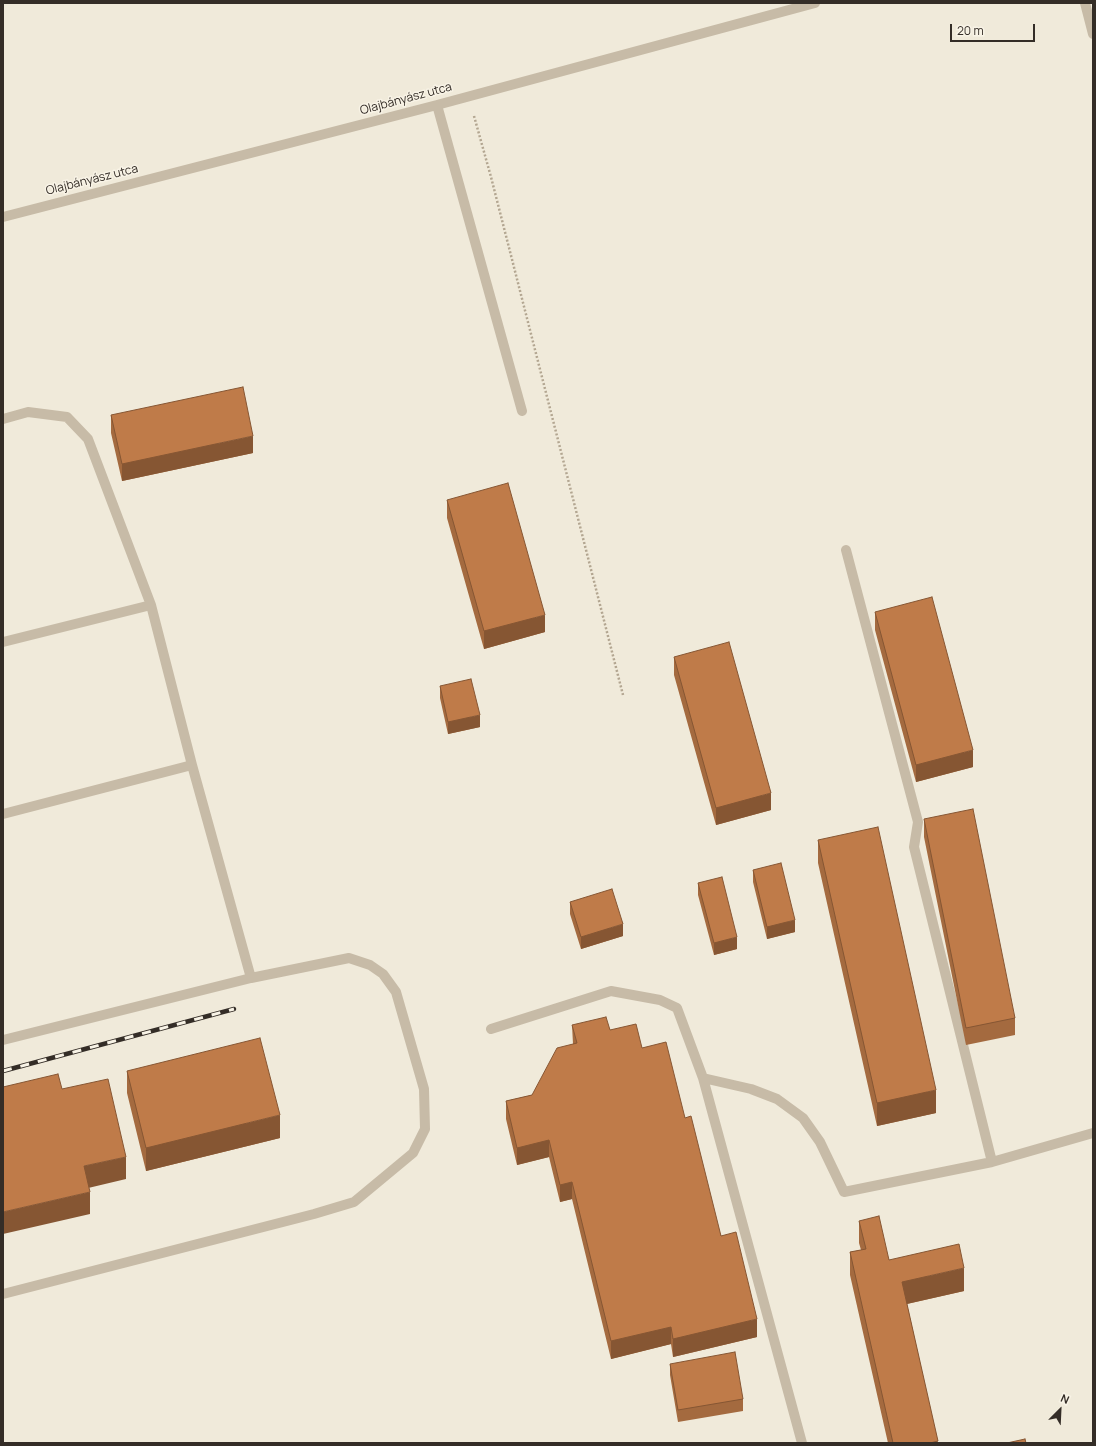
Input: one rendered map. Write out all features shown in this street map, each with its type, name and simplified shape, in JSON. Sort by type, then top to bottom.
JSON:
[{"type":"street","name":"Olajbányász utca","points":[[3,216],[437,105],[815,3]]},
{"type":"street","points":[[1085,3],[1093,34]]},
{"type":"street","points":[[437,105],[522,411]]},
{"type":"street","points":[[3,419],[28,412],[67,417],[88,439],[151,605],[192,765],[251,978]]},
{"type":"street","points":[[846,550],[918,822],[914,847],[992,1162]]},
{"type":"street","points":[[3,642],[151,605]]},
{"type":"street","points":[[3,814],[192,765]]},
{"type":"street","points":[[3,1040],[251,978],[349,958],[370,965],[383,974],[396,992],[424,1089],[425,1129],[413,1153],[354,1202],[306,1216],[3,1294]]},
{"type":"street","points":[[491,1029],[611,991],[660,1000],[677,1008],[703,1078],[802,1443]]},
{"type":"street","points":[[703,1078],[750,1089],[777,1099],[803,1118],[820,1142],[844,1192],[992,1162],[1093,1133]]},
{"type":"path","points":[[468,96],[491,177],[623,696]]},
{"type":"building","points":[[243,387],[253,436],[122,464],[111,415]]},
{"type":"building","points":[[508,483],[545,615],[484,631],[447,500]]},
{"type":"building","points":[[932,597],[973,750],[916,765],[875,612]]},
{"type":"building","points":[[729,642],[771,793],[716,808],[674,657]]},
{"type":"building","points":[[471,679],[480,715],[448,722],[440,686]]},
{"type":"building","points":[[973,809],[1015,1018],[966,1028],[924,819]]},
{"type":"building","points":[[878,827],[936,1090],[877,1103],[818,840]]},
{"type":"building","points":[[781,863],[795,920],[767,927],[753,870]]},
{"type":"building","points":[[722,877],[737,937],[714,943],[698,883]]},
{"type":"building","points":[[612,889],[623,924],[581,937],[570,902]]},
{"type":"building","points":[[606,1017],[610,1030],[636,1024],[642,1048],[666,1042],[685,1118],[691,1116],[721,1236],[736,1232],[757,1319],[673,1339],[671,1327],[611,1341],[572,1182],[560,1185],[549,1140],[517,1148],[506,1101],[532,1095],[557,1048],[577,1043],[572,1025]]},
{"type":"building","points":[[260,1038],[280,1115],[146,1148],[127,1071]]},
{"type":"building","points":[[58,1074],[62,1089],[108,1079],[126,1157],[84,1166],[90,1192],[3,1212],[3,1087]]},
{"type":"building","points":[[879,1216],[889,1260],[959,1244],[964,1268],[902,1282],[938,1441],[930,1443],[893,1443],[850,1252],[866,1249],[859,1221]]},
{"type":"building","points":[[735,1352],[743,1399],[678,1410],[670,1364]]},
{"type":"building","points":[[1025,1439],[1026,1443],[1007,1443]]},
{"type":"railway","points":[[3,1071],[234,1009]]}]
